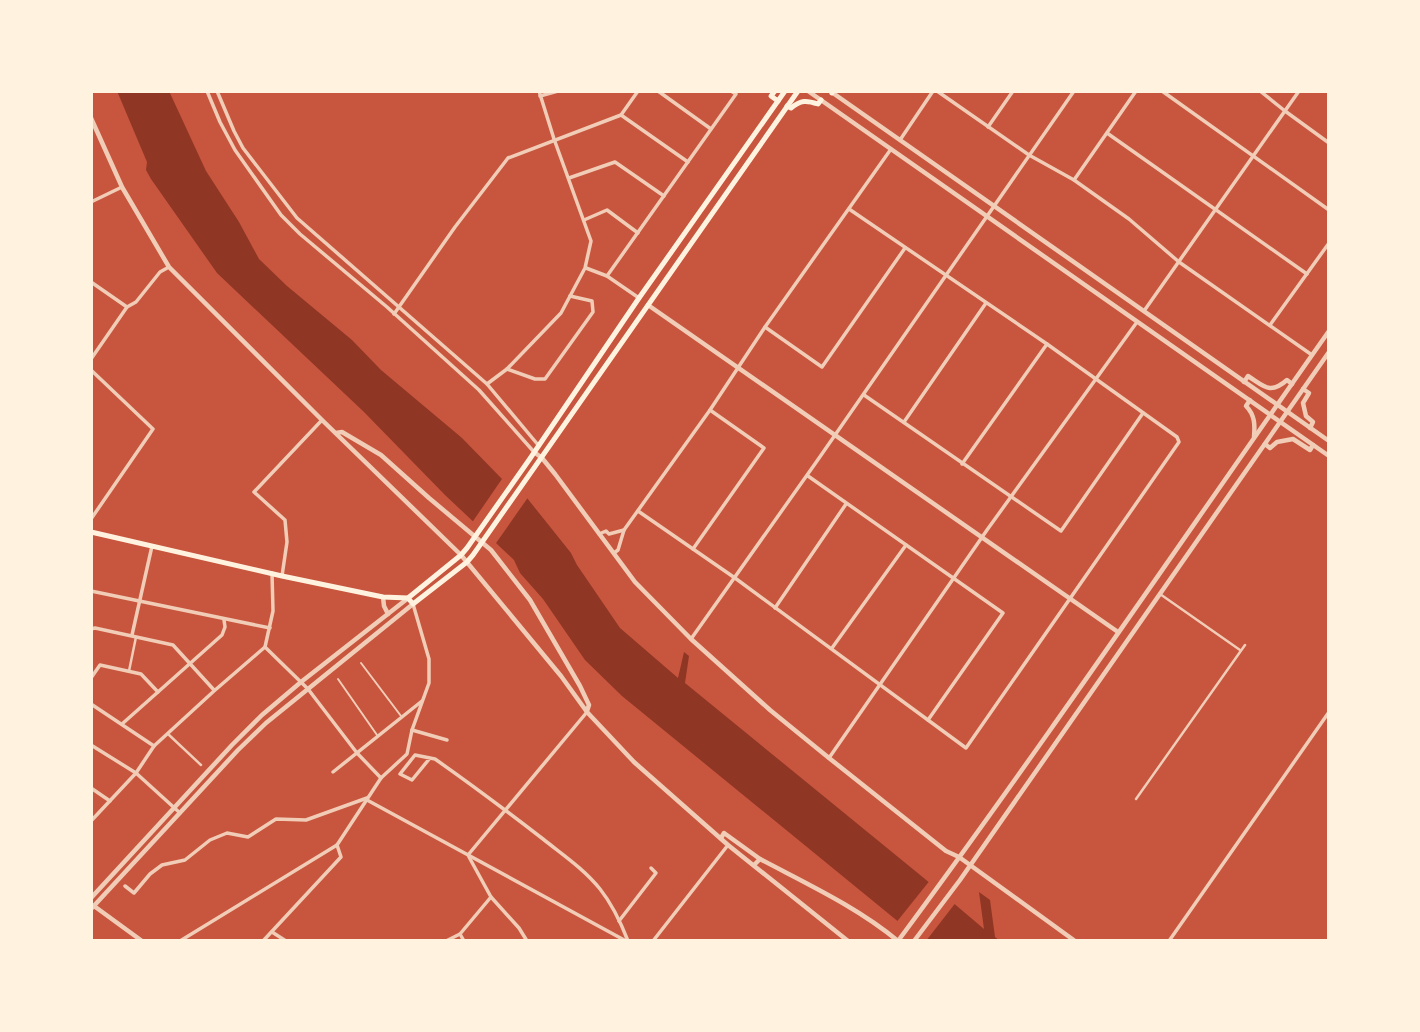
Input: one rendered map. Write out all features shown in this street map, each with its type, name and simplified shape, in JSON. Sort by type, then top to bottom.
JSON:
[{"type":"main road","points":[[775,91],[771,96],[778,101]]},
{"type":"main road","points":[[91,533],[383,597],[408,598],[467,548],[785,91]]},
{"type":"main road","points":[[408,598],[413,604],[473,555],[798,91]]},
{"type":"main road","points":[[787,106],[791,108],[806,100],[818,104],[821,100]]},
{"type":"street","points":[[207,91],[234,150],[281,215],[480,390],[542,458],[635,582],[691,639],[770,710],[946,851],[959,857],[1075,941]]},
{"type":"street","points":[[217,91],[243,148],[297,218],[487,384],[539,446],[542,458]]},
{"type":"street","points":[[487,384],[508,369],[561,313],[585,268],[591,241],[540,94],[558,91]]},
{"type":"street","points":[[394,314],[508,158],[621,115],[638,91]]},
{"type":"street","points":[[658,91],[711,129]]},
{"type":"street","points":[[607,276],[736,94],[731,91]]},
{"type":"street","points":[[808,91],[1329,456]]},
{"type":"street","points":[[900,140],[935,91],[1029,155],[1074,180],[1129,219],[1179,262],[1312,355]]},
{"type":"street","points":[[988,127],[1013,91]]},
{"type":"street","points":[[691,639],[1074,91]]},
{"type":"street","points":[[1074,180],[1136,91]]},
{"type":"street","points":[[1162,91],[1329,210]]},
{"type":"street","points":[[1260,91],[1329,143]]},
{"type":"street","points":[[1144,311],[1299,91]]},
{"type":"street","points":[[832,92],[1329,442]]},
{"type":"street","points":[[621,115],[688,162]]},
{"type":"street","points":[[91,118],[122,187],[169,267],[461,555],[561,676],[587,712],[634,762],[728,845],[848,941]]},
{"type":"street","points":[[1107,133],[1307,274]]},
{"type":"street","points":[[613,554],[618,550],[624,530],[891,149]]},
{"type":"street","points":[[569,178],[615,162],[664,196]]},
{"type":"street","points":[[91,202],[122,187]]},
{"type":"street","points":[[638,511],[735,578],[966,748],[1070,600],[1179,442],[1177,437],[1024,328],[849,209]]},
{"type":"street","points":[[583,220],[607,210],[638,233]]},
{"type":"street","points":[[1270,325],[1329,243]]},
{"type":"street","points":[[765,327],[822,367],[905,248]]},
{"type":"street","points":[[91,359],[127,307],[136,302],[160,272],[169,267]]},
{"type":"street","points":[[585,268],[607,276],[639,298]]},
{"type":"street","points":[[91,282],[127,307]]},
{"type":"street","points":[[508,369],[535,379],[545,379],[593,312],[592,301],[570,296]]},
{"type":"street","points":[[904,423],[986,303]]},
{"type":"street","points":[[648,305],[1118,632]]},
{"type":"street","points":[[829,758],[981,539],[1137,322]]},
{"type":"street","points":[[720,838],[724,833],[760,859],[856,911],[898,941],[1162,572],[1329,331]]},
{"type":"street","points":[[962,464],[1047,344]]},
{"type":"street","points":[[914,941],[970,866],[1329,352]]},
{"type":"street","points":[[1323,361],[1329,365]]},
{"type":"street","points":[[91,370],[153,429],[91,519]]},
{"type":"street","points":[[1244,382],[1248,376],[1270,389],[1279,387],[1287,380],[1292,384]]},
{"type":"street","points":[[1303,389],[1309,393],[1304,404],[1306,416],[1313,422],[1310,428]]},
{"type":"street","points":[[863,395],[1061,531],[1143,413]]},
{"type":"street","points":[[1250,400],[1246,406],[1252,411],[1254,419],[1254,440]]},
{"type":"street","points":[[693,549],[764,448],[710,410]]},
{"type":"street","points":[[282,576],[287,542],[285,520],[254,492],[322,420]]},
{"type":"street","points":[[335,433],[342,432],[381,455],[491,550],[545,623],[589,705],[587,712],[468,856]]},
{"type":"street","points":[[1265,444],[1270,448],[1277,442],[1293,439],[1310,450],[1313,445]]},
{"type":"street","points":[[807,475],[1003,613],[928,720]]},
{"type":"street","points":[[775,608],[846,504]]},
{"type":"street","points":[[599,534],[606,530],[609,534],[624,530]]},
{"type":"street","points":[[831,649],[906,545]]},
{"type":"street","points":[[129,671],[139,602],[152,546]]},
{"type":"street","points":[[91,821],[136,773],[154,746],[167,733],[265,647],[273,611],[272,573]]},
{"type":"street","points":[[91,591],[270,628]]},
{"type":"street","points":[[1160,594],[1241,651]]},
{"type":"street","points":[[383,597],[388,614]]},
{"type":"street","points":[[91,898],[262,715],[408,598]]},
{"type":"street","points":[[142,941],[92,907],[266,723],[413,604],[429,659],[429,683],[412,730],[407,754],[381,778],[337,845],[180,941]]},
{"type":"street","points":[[122,724],[222,635],[224,620]]},
{"type":"street","points":[[91,629],[173,645],[214,691]]},
{"type":"street","points":[[1136,799],[1245,645]]},
{"type":"street","points":[[265,647],[308,689],[357,753],[381,778]]},
{"type":"street","points":[[91,678],[100,665],[129,671],[141,674],[158,692]]},
{"type":"street","points":[[333,772],[423,699]]},
{"type":"street","points":[[91,704],[154,746]]},
{"type":"street","points":[[1169,941],[1329,712]]},
{"type":"street","points":[[412,730],[447,740]]},
{"type":"street","points":[[167,733],[201,765]]},
{"type":"street","points":[[91,745],[136,773],[180,813]]},
{"type":"street","points":[[400,774],[415,755],[435,759],[506,810],[593,881],[602,891],[627,941]]},
{"type":"street","points":[[389,771],[412,780],[430,758]]},
{"type":"street","points":[[91,788],[110,801]]},
{"type":"street","points":[[125,886],[134,893],[150,874],[162,865],[185,860],[210,840],[227,833],[248,837],[276,820],[306,820],[368,799],[627,941]]},
{"type":"street","points":[[262,941],[341,857],[337,845]]},
{"type":"street","points":[[653,941],[728,845]]},
{"type":"street","points":[[468,856],[491,897],[527,941]]},
{"type":"street","points":[[754,865],[760,859]]},
{"type":"street","points":[[619,921],[656,873],[652,868]]},
{"type":"street","points":[[446,941],[460,934],[491,897]]},
{"type":"street","points":[[271,932],[286,941]]},
{"type":"street","points":[[460,934],[464,941]]},
{"type":"lane","points":[[361,663],[401,717]]},
{"type":"lane","points":[[338,679],[378,736]]},
{"type":"shaded area","points":[[117,91],[169,91],[206,171],[259,259],[352,340],[381,370],[462,438],[502,479],[527,498],[571,553],[620,628],[678,678],[684,652],[689,656],[685,683],[984,929],[979,892],[990,900],[995,937],[1000,941],[922,941],[622,696],[585,660],[543,599],[520,573],[514,560],[445,495],[364,412],[217,273],[146,170],[147,162]]},
{"type":"pier","points":[[504,476],[529,496],[494,546],[471,524]]},
{"type":"pier","points":[[931,879],[957,901],[926,941],[917,941],[895,924]]}]
